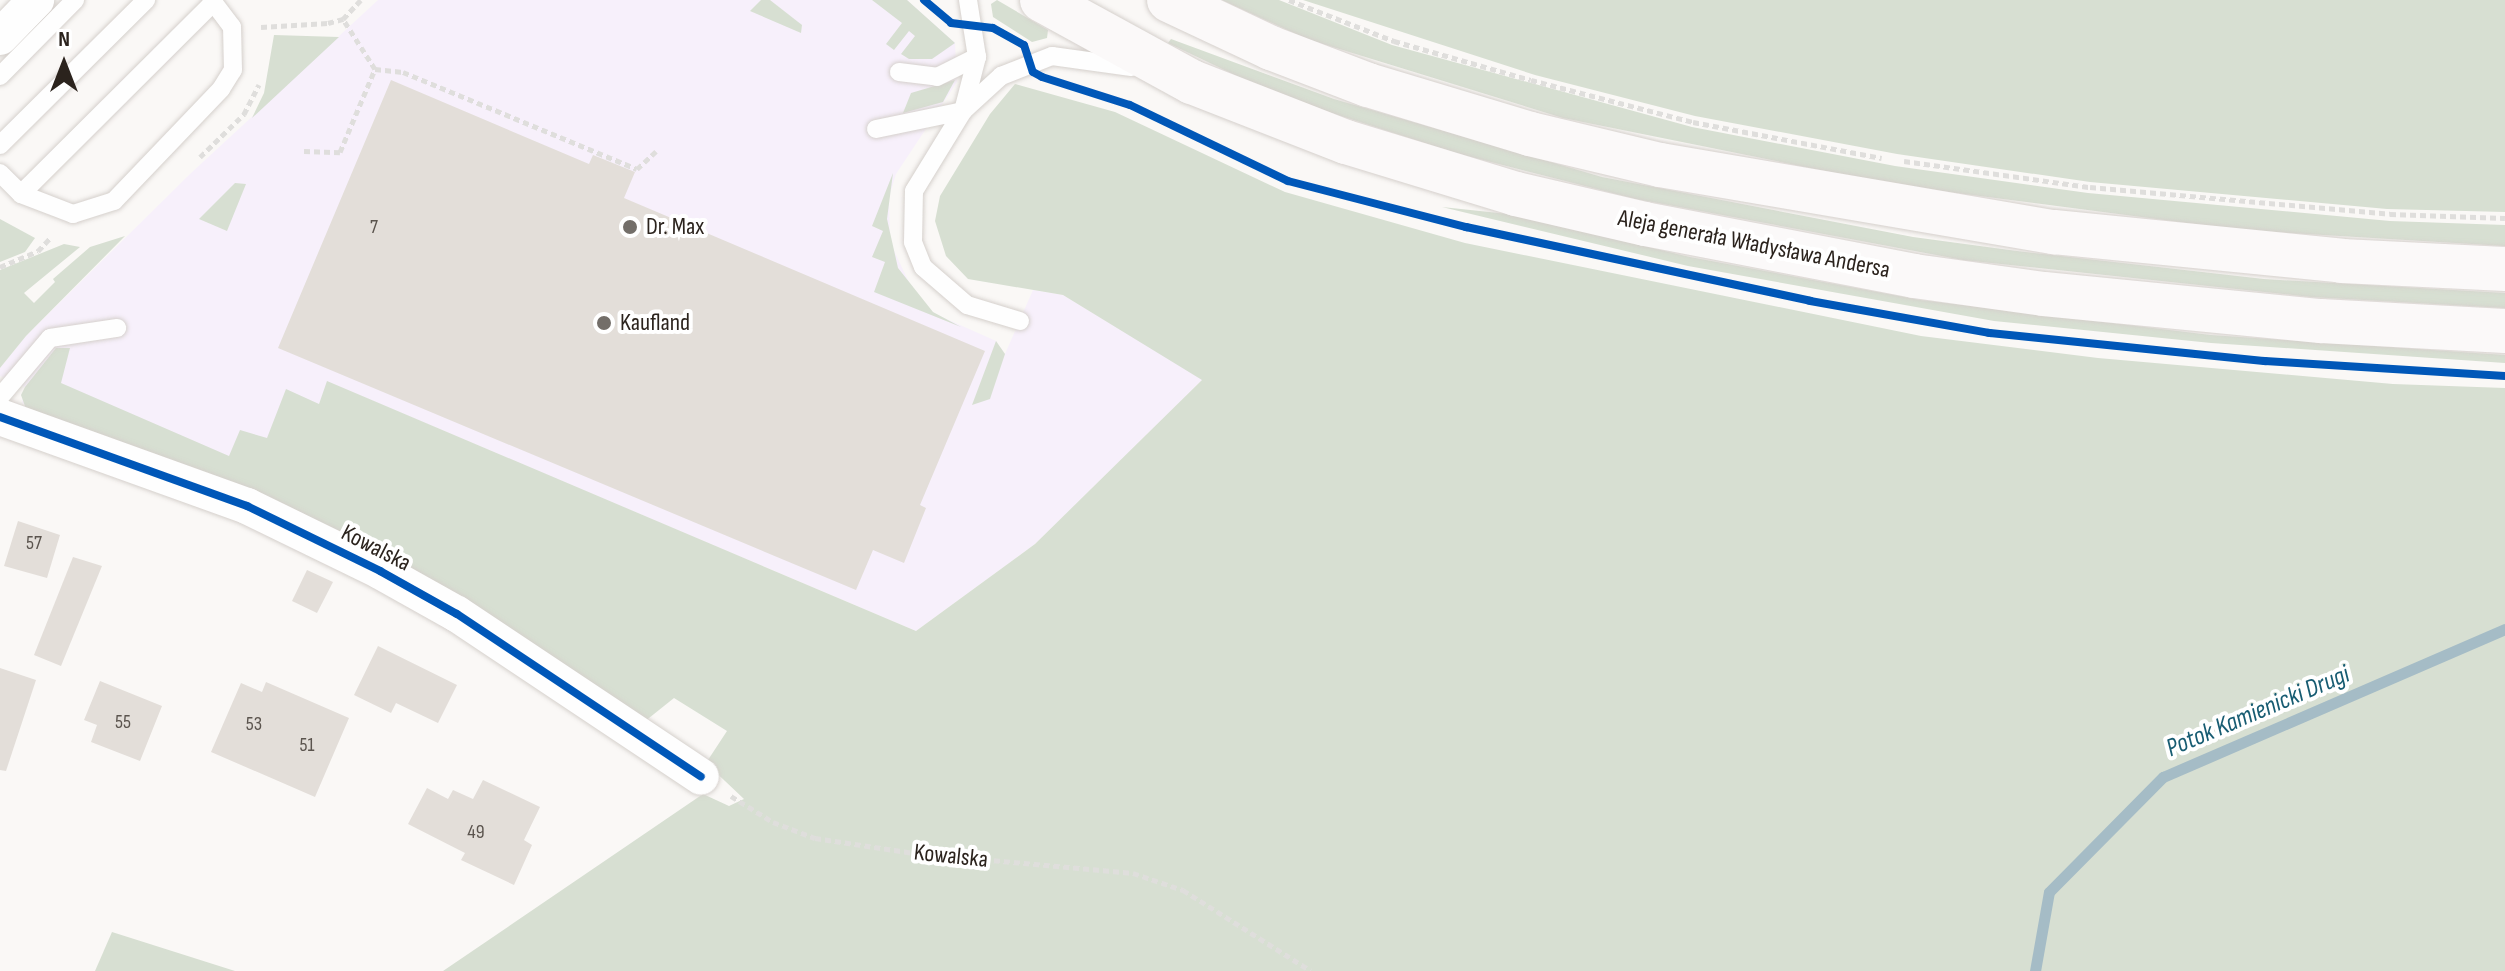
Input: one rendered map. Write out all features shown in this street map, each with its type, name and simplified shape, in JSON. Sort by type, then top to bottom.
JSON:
[{"type":"main road","name":"Aleja generała Władysława Andersa","points":[[1042,0],[1192,82],[1346,142],[1516,194],[1782,252],[2044,294],[2321,321],[2505,331]]},
{"type":"main road","points":[[1169,0],[1271,48],[1368,85],[1530,134],[1660,165],[2054,232],[2342,261],[2505,269]]},
{"type":"street","points":[[0,37],[36,0]]},
{"type":"street","name":"Kowalska","points":[[0,417],[247,506],[380,571],[457,614],[701,777]]},
{"type":"lane","points":[[0,76],[75,0]]},
{"type":"lane","points":[[0,145],[146,0]]},
{"type":"lane","points":[[963,111],[977,57],[968,0]]},
{"type":"lane","points":[[0,173],[21,194],[73,214],[114,201],[221,89],[233,70],[232,27],[213,1],[21,194]]},
{"type":"lane","points":[[1020,321],[967,305],[943,288],[923,267],[913,242],[914,191],[963,111],[1001,76],[1052,56],[1102,60],[1192,82]]},
{"type":"lane","points":[[899,72],[937,77],[977,57]]},
{"type":"lane","points":[[876,129],[963,111]]},
{"type":"lane","points":[[0,397],[50,338],[117,328]]},
{"type":"path","points":[[348,0],[355,7]]},
{"type":"path","points":[[261,27],[343,19],[361,0]]},
{"type":"path","points":[[1289,0],[1394,41],[1546,84],[1693,122],[1897,161],[2090,187],[2390,214],[2505,218]]},
{"type":"path","points":[[343,19],[375,69]]},
{"type":"path","points":[[304,151],[340,152],[375,69]]},
{"type":"path","points":[[375,69],[403,72],[637,169],[656,151]]},
{"type":"path","points":[[0,267],[38,251],[50,238]]},
{"type":"shaded area","points":[[378,0],[907,0],[955,43],[957,82],[896,174],[889,197],[890,242],[914,293],[933,313],[996,341],[1005,354],[1033,290],[1063,295],[1203,379],[1035,544],[916,631],[328,382],[319,404],[255,495],[22,403],[25,387],[0,376],[0,368],[26,336],[190,174]]},
{"type":"shaded area","points":[[761,0],[770,0],[802,25],[801,33],[750,11]]},
{"type":"shaded area","points":[[872,0],[907,0],[955,43],[932,59],[909,59],[901,54],[915,36],[909,31],[894,50],[886,44],[902,23]]},
{"type":"shaded area","points":[[997,0],[1048,30],[1047,38],[1032,42],[993,17],[991,4]]},
{"type":"shaded area","points":[[1222,0],[1279,0],[1392,45],[1692,127],[1895,166],[2088,193],[2390,221],[2505,225],[2505,246],[2241,230],[1895,185],[1563,118],[1307,39]]},
{"type":"shaded area","points":[[1303,0],[2505,0],[2505,212],[2387,209],[2090,182],[1897,154],[1695,116],[1535,75]]},
{"type":"shaded area","points":[[274,35],[339,37],[252,118],[264,93]]},
{"type":"shaded area","points":[[1171,39],[1334,99],[1602,177],[1913,237],[2017,251],[2264,279],[2505,293],[2505,308],[2311,297],[1963,260],[1636,199],[1456,153],[1332,113],[1256,85],[1168,43]]},
{"type":"shaded area","points":[[955,80],[943,102],[903,113],[911,93]]},
{"type":"shaded area","points":[[1015,84],[1115,112],[1285,192],[1465,243],[1921,336],[2098,358],[2393,384],[2505,388],[2505,971],[443,971],[703,794],[729,806],[744,799],[706,763],[727,731],[674,698],[644,722],[26,409],[21,395],[25,387],[56,348],[70,348],[61,383],[229,456],[240,430],[267,438],[286,389],[319,404],[327,381],[916,631],[1035,544],[1202,380],[1063,295],[968,279],[946,256],[935,221],[940,196],[990,114]]},
{"type":"shaded area","points":[[893,173],[887,219],[898,268],[933,312],[961,327],[874,292],[885,262],[872,257],[883,231],[872,226]]},
{"type":"shaded area","points":[[235,183],[246,184],[227,231],[199,219]]},
{"type":"shaded area","points":[[1442,207],[1508,214],[1690,257],[1920,300],[2211,335],[2505,355],[2505,363],[2211,343],[1994,321],[1688,266]]},
{"type":"shaded area","points":[[0,219],[35,238],[25,252],[0,262]]},
{"type":"shaded area","points":[[125,236],[26,336],[0,368],[0,270],[64,244],[80,247],[24,293],[34,303],[55,282],[53,279],[90,247]]},
{"type":"shaded area","points":[[996,341],[1005,354],[990,399],[972,405]]},
{"type":"shaded area","points":[[112,932],[235,971],[95,971]]},
{"type":"building","name":"Kaufland","points":[[391,80],[589,164],[593,155],[635,172],[624,198],[985,351],[920,505],[926,508],[904,563],[873,550],[856,590],[278,348]]},
{"type":"building","points":[[18,521],[60,535],[47,578],[4,566]]},
{"type":"building","points":[[73,557],[102,566],[61,666],[34,655]]},
{"type":"building","points":[[307,570],[333,582],[317,613],[292,601]]},
{"type":"building","points":[[378,646],[457,685],[438,723],[396,703],[391,713],[354,695]]},
{"type":"building","points":[[0,668],[36,680],[6,771],[0,770]]},
{"type":"building","points":[[100,681],[162,706],[140,761],[91,742],[97,725],[84,720]]},
{"type":"building","points":[[266,682],[349,718],[315,797],[211,752],[241,683],[262,692]]},
{"type":"building","points":[[483,780],[540,807],[524,840],[532,845],[514,885],[461,860],[465,853],[408,824],[427,788],[448,799],[453,790],[473,799]]},
{"type":"waterway","name":"Potok Kamienicki Drugi","points":[[2035,971],[2049,892],[2163,777],[2505,629]]},
{"type":"cycle path","points":[[924,0],[951,23],[993,28],[1024,45],[1033,72],[1042,77],[1130,105],[1288,181],[1466,227],[1810,301],[1989,333],[2265,361],[2505,376]]},
{"type":"cycle path","points":[[0,417],[247,506],[380,571],[457,614],[701,777]]},
{"type":"place","name":"Dr. Max","points":[[630,227]]},
{"type":"place","name":"Kaufland","points":[[604,323]]}]
